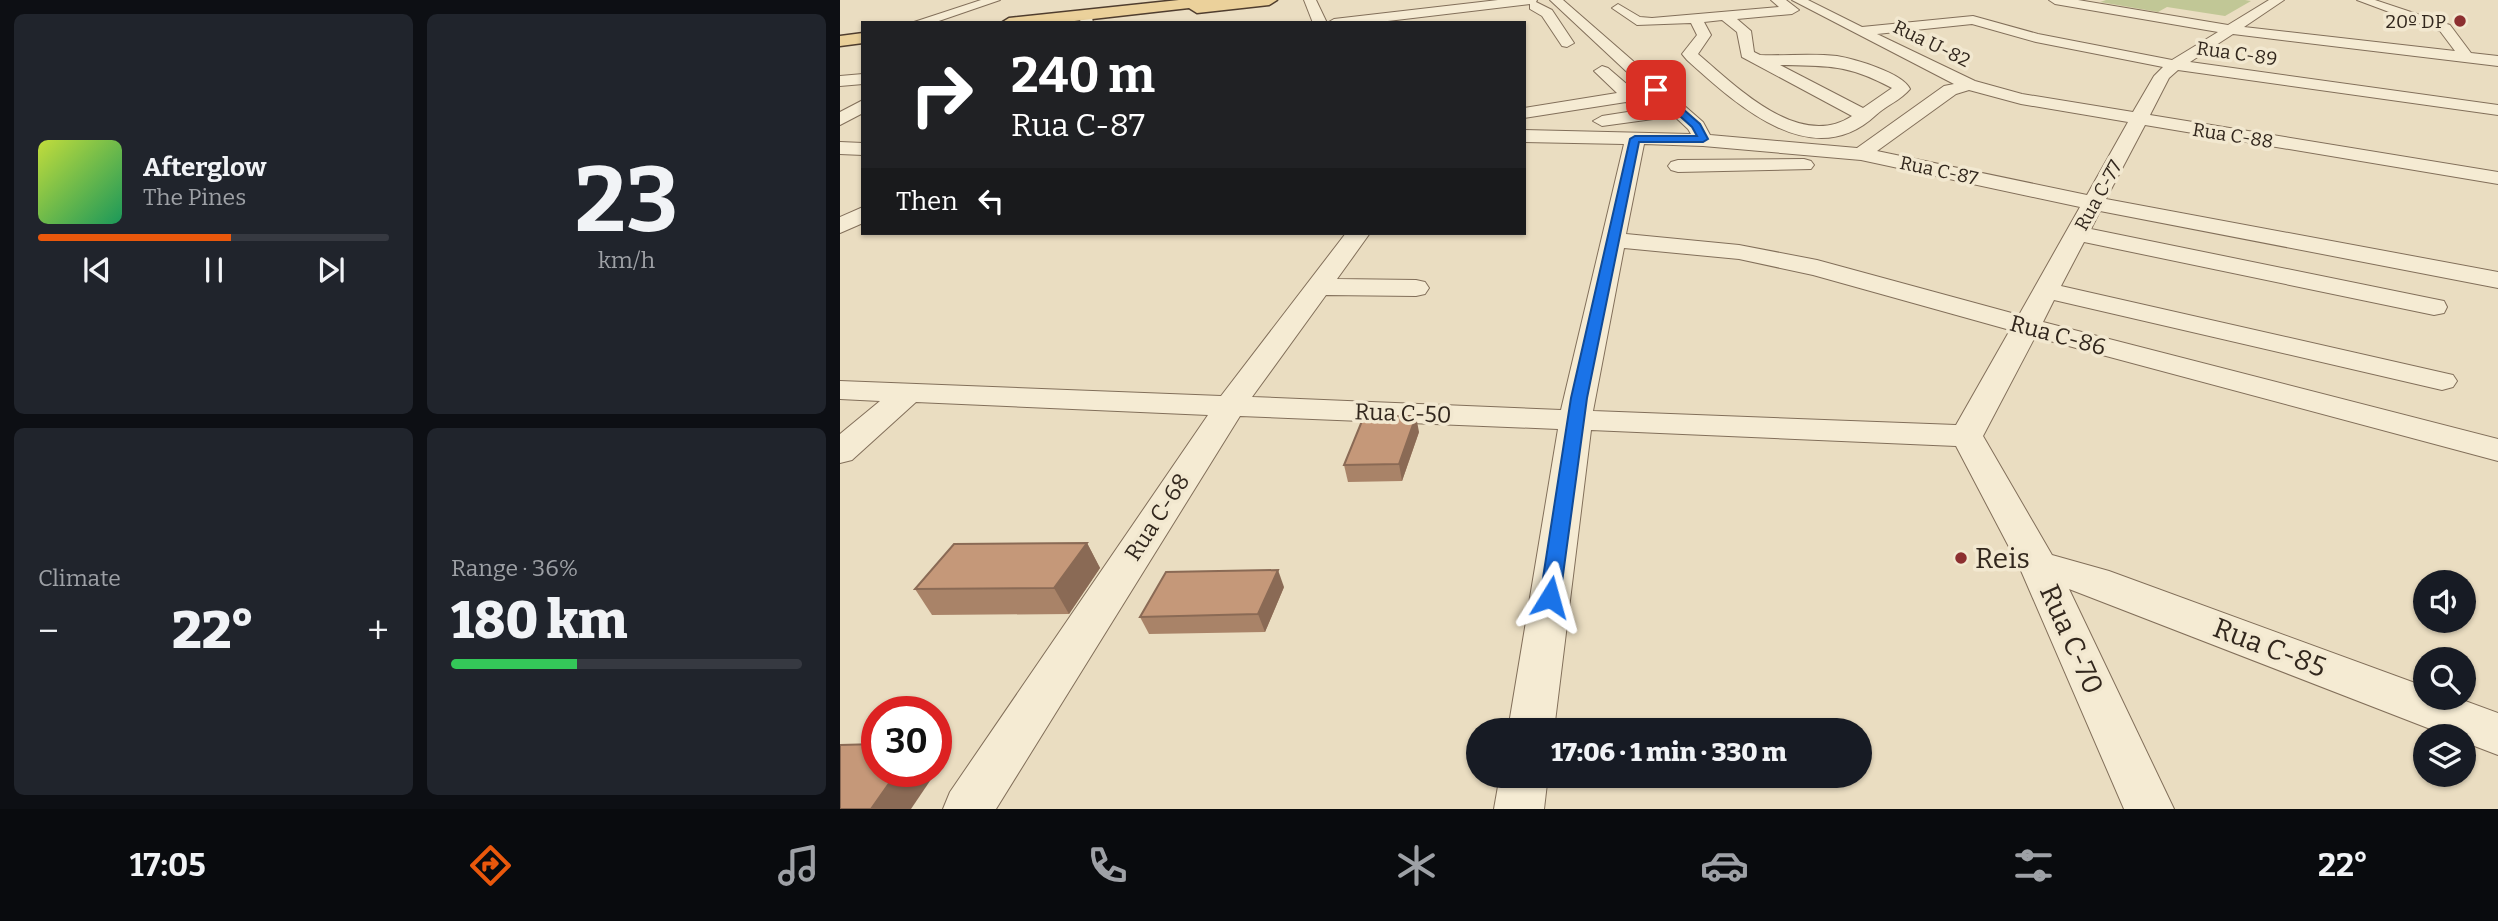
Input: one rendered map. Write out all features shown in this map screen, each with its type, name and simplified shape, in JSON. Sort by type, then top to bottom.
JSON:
[{"type":"main road","points":[[1025,21],[1173,3],[1223,0]]},
{"type":"main road","points":[[1086,21],[1269,0]]},
{"type":"street","points":[[925,21],[994,0]]},
{"type":"street","points":[[1311,0],[1319,21]]},
{"type":"street","points":[[1350,21],[1531,0]]},
{"type":"street","points":[[1605,0],[1637,21],[1726,17],[1792,10],[1777,0]]},
{"type":"street","points":[[1800,1],[1817,0]]},
{"type":"street","points":[[2055,0],[2232,30],[2498,61]]},
{"type":"street","points":[[2362,0],[2445,28],[2466,57]]},
{"type":"street","name":"Rua U-82","points":[[1800,1],[1969,85]]},
{"type":"street","name":"Rua C-77","points":[[1967,436],[2162,76],[2272,1]]},
{"type":"street","points":[[1495,9],[1551,6],[1696,126],[1703,139]]},
{"type":"street","points":[[1466,21],[1551,6]]},
{"type":"street","points":[[1551,6],[1567,43]]},
{"type":"street","points":[[1618,8],[1645,6]]},
{"type":"street","points":[[1447,9],[1454,21]]},
{"type":"street","points":[[1726,17],[1744,31],[1747,54],[1866,116]]},
{"type":"street","points":[[1696,19],[1704,35],[1690,54],[1692,57],[1744,102],[1790,128],[1813,132],[1844,130],[1900,93],[1900,86],[1872,72],[1837,61],[1757,60]]},
{"type":"street","name":"Rua C-89","points":[[1860,30],[1973,20],[2036,38],[2175,65],[2498,110]]},
{"type":"street","points":[[1602,71],[1647,115],[1602,121]]},
{"type":"street","points":[[840,81],[861,79]]},
{"type":"street","name":"Rua U-82","points":[[1861,154],[1950,90],[1969,85]]},
{"type":"street","name":"Rua C-88","points":[[1969,85],[2021,99],[2140,120],[2498,178]]},
{"type":"street","points":[[1526,113],[1630,96]]},
{"type":"street","points":[[840,120],[861,106]]},
{"type":"street","name":"Rua C-87","points":[[1527,132],[1635,139],[1703,139],[1861,154],[2093,203],[2498,280]]},
{"type":"street","points":[[1533,718],[1576,419],[1635,139]]},
{"type":"street","points":[[840,148],[861,149]]},
{"type":"street","points":[[1678,166],[1809,164],[1819,161],[1828,150]]},
{"type":"street","points":[[840,226],[861,215]]},
{"type":"street","points":[[2077,233],[2434,307]]},
{"type":"street","name":"Rua C-68","points":[[968,809],[1230,406],[1357,235]]},
{"type":"street","name":"Rua C-86","points":[[1614,240],[1739,252],[1817,268],[2027,327],[2498,450]]},
{"type":"street","name":"Rua C-87","points":[[2348,253],[2498,286]]},
{"type":"street","points":[[1318,287],[1416,288]]},
{"type":"street","points":[[2046,290],[2442,381]]},
{"type":"street","name":"Rua C-50","points":[[840,390],[1967,436]]},
{"type":"street","points":[[840,452],[909,392]]},
{"type":"street","name":"Rua C-70","points":[[1967,436],[2039,566],[2149,809]]},
{"type":"street","name":"Rua C-85","points":[[2039,566],[2095,581],[2498,734]]},
{"type":"street","points":[[1519,809],[1522,788]]},
{"type":"green space","points":[[2251,1],[2225,16],[2167,7],[2158,12],[2100,2]]},
{"type":"building","points":[[1364,416],[1416,416],[1399,464],[1344,465]]},
{"type":"building","points":[[1087,543],[1054,588],[915,589],[954,544]]},
{"type":"building","points":[[1278,570],[1258,614],[1140,617],[1166,572]]},
{"type":"building","points":[[861,744],[861,787],[886,787],[871,809],[840,809],[840,745]]},
{"type":"place","name":"20º DP","points":[[2460,21]]},
{"type":"place","name":"Reis","points":[[1961,558]]},
{"type":"route","points":[[1550,597],[1579,398],[1635,139],[1703,139],[1696,126],[1656,90]]}]
